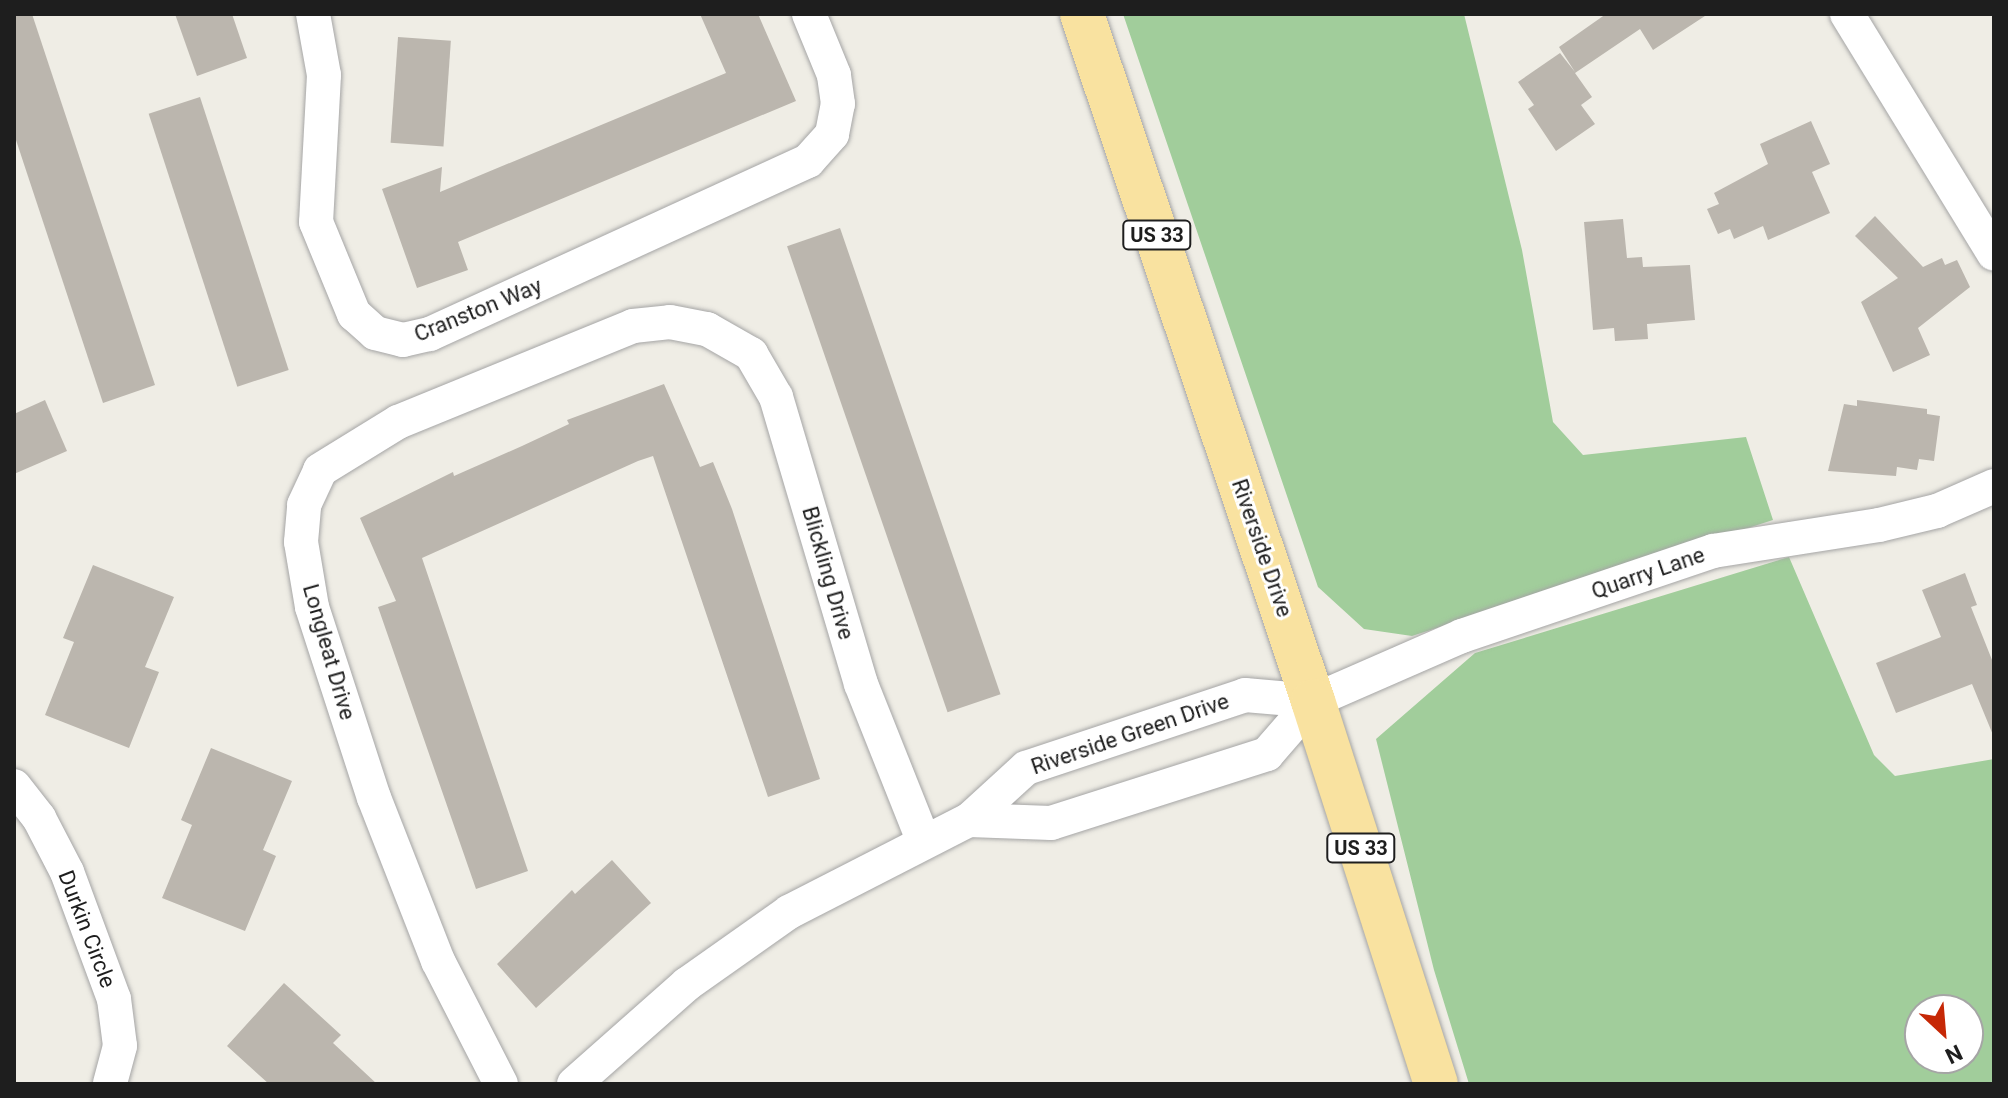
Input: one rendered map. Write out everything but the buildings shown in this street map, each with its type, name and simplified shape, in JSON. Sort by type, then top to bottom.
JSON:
[{"type":"main road","name":"Riverside Drive","points":[[1082,14],[1313,701],[1436,1084]]},
{"type":"street","name":"Cranston Way","points":[[313,14],[324,75],[316,222],[354,314],[375,333],[403,340],[430,334],[808,161],[832,134],[838,104],[834,75],[809,14]]},
{"type":"street","points":[[1847,14],[1994,254]]},
{"type":"street","name":"Longleat Drive","points":[[501,1084],[438,961],[374,798],[312,607],[301,542],[304,505],[320,470],[398,422],[633,326],[670,322],[707,329]]},
{"type":"street","name":"Blickling Drive","points":[[707,329],[751,354],[776,397],[861,684],[923,840]]},
{"type":"street","name":"Quarry Lane","points":[[1313,701],[1462,636],[1713,551],[1879,525],[1937,511],[1994,486]]},
{"type":"street","name":"Riverside Green Drive","points":[[574,1084],[687,984],[789,912],[923,840],[969,820],[1026,768],[1245,695],[1313,701]]},
{"type":"street","name":"Riverside Green Drive","points":[[969,820],[1051,823],[1267,754],[1313,701]]},
{"type":"street","name":"Durkin Circle","points":[[14,786],[39,818],[67,872],[114,999],[120,1046],[110,1084]]},
{"type":"green space","points":[[1123,14],[1464,14],[1522,250],[1553,422],[1583,455],[1746,437],[1773,520],[1412,636],[1364,629],[1318,587]]},
{"type":"green space","points":[[1789,557],[1874,755],[1895,776],[1994,759],[1994,1084],[1469,1084],[1434,970],[1376,739],[1475,653]]}]
